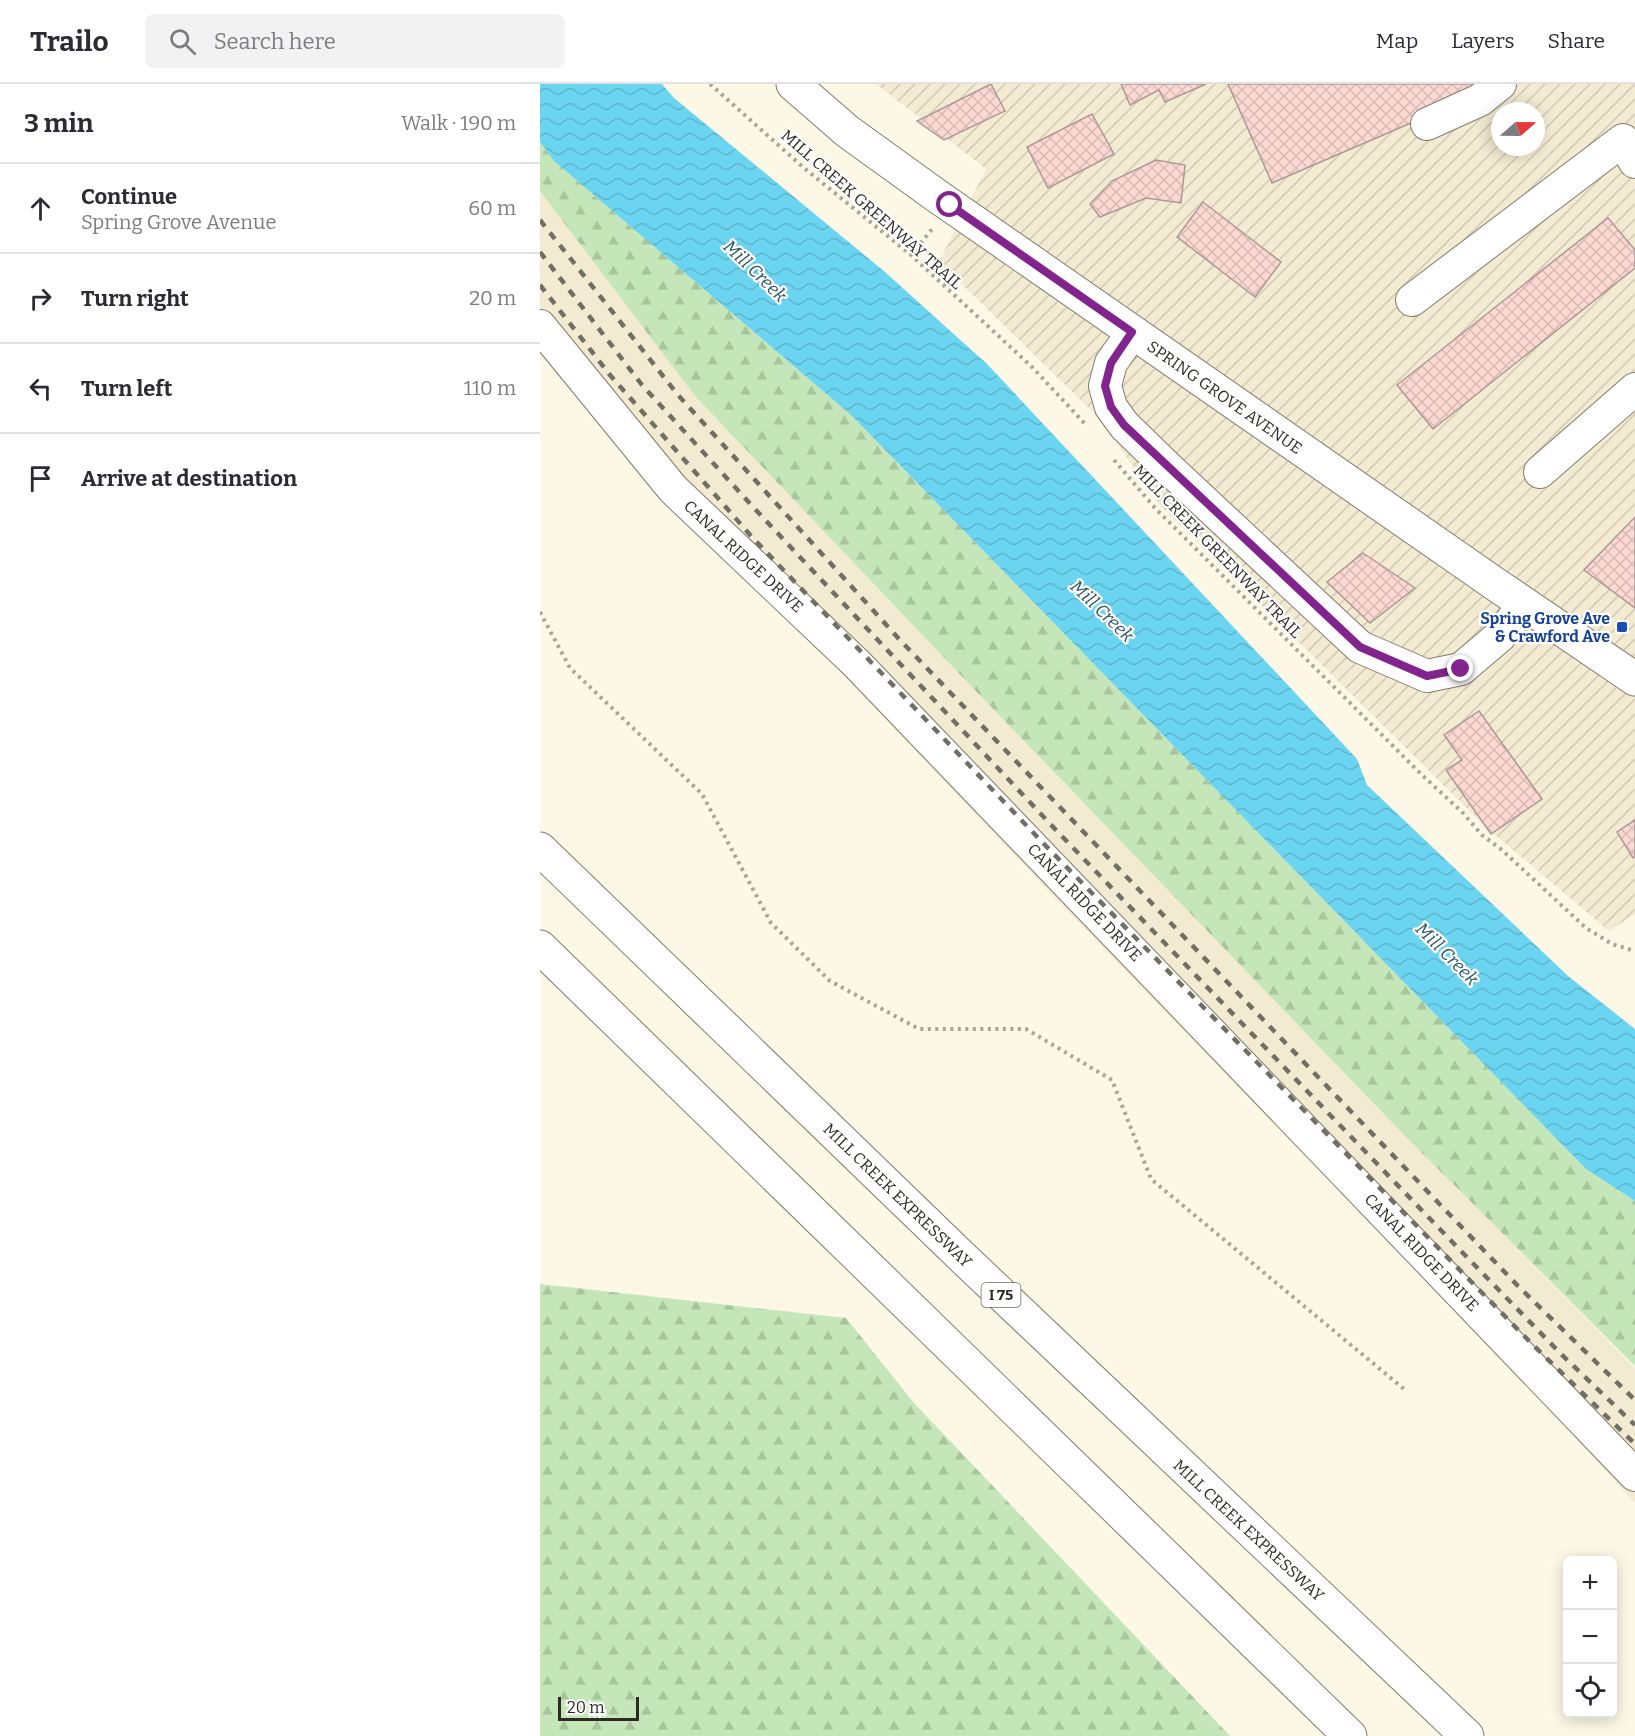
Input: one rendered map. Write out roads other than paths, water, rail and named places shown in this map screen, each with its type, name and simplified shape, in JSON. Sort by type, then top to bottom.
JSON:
[{"type":"main road","name":"SPRING GROVE AVENUE","points":[[794,84],[847,131],[1132,332],[1635,679]]},
{"type":"main road","name":"MILL CREEK EXPRESSWAY","points":[[540,849],[969,1264],[1467,1736]]},
{"type":"main road","points":[[540,947],[1350,1736]]},
{"type":"lane","points":[[1427,124],[1480,100],[1500,84]]},
{"type":"lane","points":[[1412,300],[1623,140],[1635,162]]},
{"type":"lane","name":"CANAL RIDGE DRIVE","points":[[540,326],[673,489],[857,664],[1635,1475]]},
{"type":"lane","points":[[1132,332],[1111,363],[1105,386],[1111,407],[1124,425],[1360,647],[1427,676],[1461,669],[1500,636],[1524,604]]},
{"type":"lane","points":[[1540,472],[1635,389]]},
{"type":"water","name":"Mill Creek","points":[[540,84],[662,84],[674,98],[885,272],[988,365],[1357,759],[1367,785],[1568,976],[1635,1029],[1635,1201],[1586,1169],[851,415],[554,161],[540,142]]},
{"type":"railway","points":[[540,220],[678,395],[900,640],[1518,1286],[1635,1400]]},
{"type":"railway","points":[[540,252],[642,385],[754,508],[1055,829],[1561,1354],[1635,1425]]},
{"type":"railway","points":[[540,285],[610,375],[752,537],[1045,845],[1533,1345],[1635,1444]]},
{"type":"place","name":"Spring Grove Ave & Crawford Ave","points":[[1622,627]]}]
